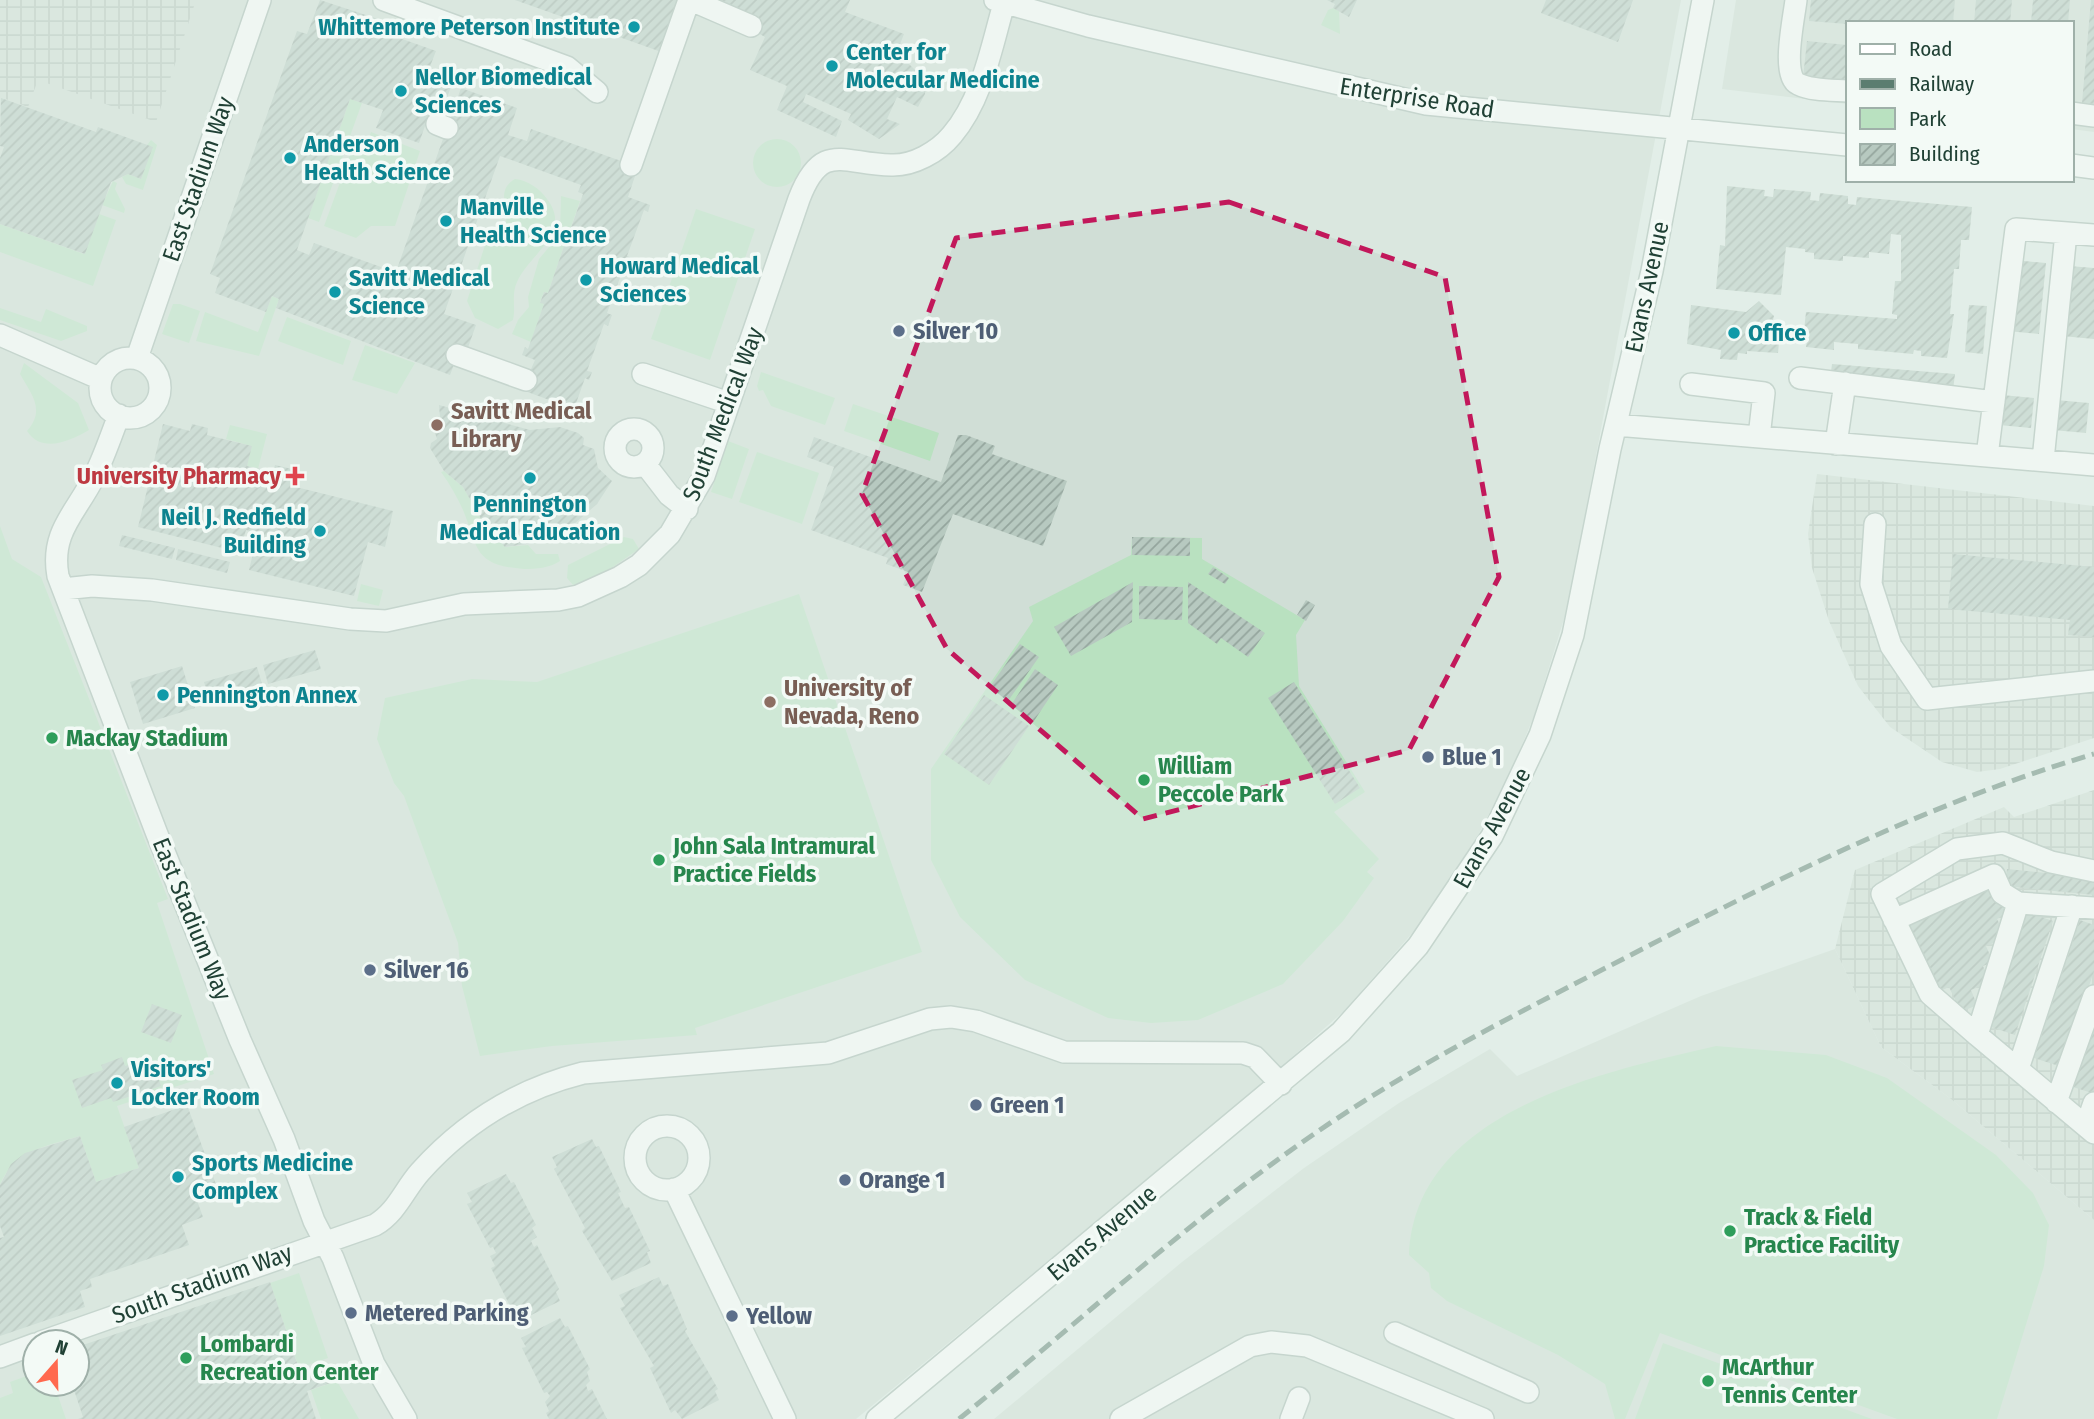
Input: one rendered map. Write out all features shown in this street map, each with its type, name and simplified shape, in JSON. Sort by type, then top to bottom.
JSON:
[{"type":"street","name":"East Stadium Way","points":[[137,359],[260,0]]},
{"type":"street","points":[[384,0],[567,67],[597,92]]},
{"type":"street","points":[[631,165],[690,0],[751,26]]},
{"type":"street","name":"Evans Avenue","points":[[877,1419],[1281,1084],[1366,1006],[1418,946],[1475,865],[1510,803],[1540,735],[1573,635],[1616,425],[1653,271],[1703,0]]},
{"type":"street","points":[[1796,0],[1788,72],[1795,83],[1846,92]]},
{"type":"street","name":"Enterprise Road","points":[[1001,1],[1388,97],[1448,107],[1846,145]]},
{"type":"street","name":"South Medical Way","points":[[63,589],[92,586],[152,590],[386,621],[464,604],[558,600],[597,589],[639,565],[670,534],[687,509],[704,475],[799,198],[811,173],[834,159],[903,164],[938,148],[964,117],[975,96],[1001,1]]},
{"type":"street","points":[[2073,113],[2094,116]]},
{"type":"street","points":[[2073,165],[2094,167]]},
{"type":"street","points":[[1987,456],[2016,229],[2094,235]]},
{"type":"street","points":[[2043,460],[2066,233]]},
{"type":"street","points":[[0,335],[101,379]]},
{"type":"street","points":[[457,355],[526,380]]},
{"type":"street","points":[[128,358],[137,359],[152,368],[157,375],[160,393],[150,410],[141,416],[119,415],[102,397],[101,379],[111,364],[128,358]]},
{"type":"street","points":[[643,374],[729,403]]},
{"type":"street","points":[[1800,377],[1994,402]]},
{"type":"street","points":[[1836,443],[1845,383]]},
{"type":"street","points":[[1691,384],[1764,393],[1759,437]]},
{"type":"street","name":"East Stadium Way","points":[[119,415],[93,480],[61,532],[55,548],[55,562],[63,589],[219,989],[284,1139],[314,1221],[325,1240],[374,1364],[406,1419]]},
{"type":"street","points":[[1616,425],[2094,465]]},
{"type":"street","points":[[645,464],[669,495],[687,509]]},
{"type":"street","points":[[1875,524],[1871,584],[1891,646],[1927,699],[2094,681]]},
{"type":"street","points":[[2090,1130],[1930,993],[1882,894],[1957,849],[2003,843],[2051,862],[2094,872]]},
{"type":"street","points":[[1894,920],[1994,875],[2003,892],[2018,903],[2094,908]]},
{"type":"street","points":[[1977,1035],[2018,903]]},
{"type":"street","points":[[2018,1069],[2072,906]]},
{"type":"street","points":[[2056,1102],[2094,996]]},
{"type":"street","name":"South Stadium Way","points":[[80,1328],[387,1217],[434,1157],[486,1114],[522,1094],[583,1073],[828,1053],[930,1019],[951,1017],[976,1021],[1063,1052],[1243,1053],[1255,1058],[1281,1084]]},
{"type":"street","points":[[2090,1130],[2094,1103]]},
{"type":"street","points":[[674,1189],[785,1419]]},
{"type":"street","points":[[1395,1333],[1528,1392]]},
{"type":"street","points":[[1121,1419],[1157,1396],[1250,1346],[1292,1342],[1483,1419]]},
{"type":"street","points":[[0,1357],[21,1349]]},
{"type":"street","points":[[1290,1419],[1299,1398]]},
{"type":"highlighted area","points":[[1229,202],[1445,277],[1499,577],[1409,750],[1143,819],[947,649],[862,494],[956,238]]},
{"type":"shaded area","name":"University of Nevada, Reno","points":[[0,0],[1681,0],[1568,606],[1534,716],[1511,771],[1472,847],[1421,923],[1344,1011],[1241,1102],[856,1419],[0,1419]]},
{"type":"shaded area","points":[[0,0],[196,0],[156,122],[38,80],[28,107],[0,97]]},
{"type":"shaded area","points":[[1736,0],[2094,0],[2094,132],[2073,129],[2073,21],[1846,21],[1846,104],[1722,89]]},
{"type":"shaded area","points":[[1817,474],[2094,506],[2094,738],[2000,769],[1977,772],[1942,762],[1890,727],[1858,686],[1829,621],[1812,568],[1808,534]]},
{"type":"shaded area","points":[[2094,790],[2094,1220],[1951,1099],[1881,1047],[1835,949],[1855,870],[2004,807],[2014,817]]},
{"type":"shaded area","points":[[1835,949],[1881,1047],[1951,1099],[2094,1220],[2094,1419],[994,1419],[1182,1262],[1304,1168],[1399,1103],[1490,1049],[1517,1076],[1701,996]]},
{"type":"green space","points":[[1333,8],[1339,11],[1340,34],[1321,25],[1328,10]]},
{"type":"green space","points":[[350,99],[362,103],[319,222],[308,218]]},
{"type":"green space","points":[[371,132],[420,151],[395,226],[371,226],[356,238],[324,226],[356,139],[367,143]]},
{"type":"green space","points":[[777,139],[794,146],[801,163],[794,180],[777,187],[760,180],[753,163],[760,146]]},
{"type":"green space","points":[[151,140],[157,145],[143,190],[126,184],[122,177],[128,174],[141,179],[152,147],[147,145]]},
{"type":"green space","points":[[515,179],[529,183],[544,195],[554,211],[555,222],[547,242],[517,282],[513,320],[498,329],[475,318],[467,301],[486,242],[499,234],[506,224],[504,193],[509,183]]},
{"type":"green space","points":[[113,181],[117,183],[115,189],[125,209],[124,213],[102,205]]},
{"type":"green space","points":[[561,196],[580,201],[568,236],[564,235],[561,244],[564,246],[548,293],[544,292],[540,302],[544,304],[531,342],[512,334],[518,320],[529,307],[528,297],[539,259],[560,234]]},
{"type":"green space","points":[[696,209],[755,229],[710,360],[651,339]]},
{"type":"green space","points":[[99,214],[116,220],[93,286],[0,252],[0,224],[84,254]]},
{"type":"green space","points":[[272,296],[279,299],[259,356],[196,341],[205,312],[258,332]]},
{"type":"green space","points":[[173,304],[200,311],[189,343],[162,334]]},
{"type":"green space","points":[[0,308],[41,322],[46,309],[87,326],[87,331],[61,341],[0,320]]},
{"type":"green space","points":[[287,317],[351,341],[343,365],[278,341]]},
{"type":"green space","points":[[365,345],[415,363],[397,394],[352,380]]},
{"type":"green space","points":[[24,363],[78,403],[89,430],[56,443],[48,444],[33,438],[27,431],[33,423],[36,409],[32,395],[20,374]]},
{"type":"green space","points":[[761,372],[835,398],[825,425],[771,406],[763,390],[759,391],[757,386]]},
{"type":"green space","points":[[853,404],[939,433],[930,461],[844,431]]},
{"type":"green space","points":[[230,425],[267,434],[258,469],[247,466],[251,446],[226,439]]},
{"type":"green space","points":[[728,441],[749,449],[732,499],[711,492]]},
{"type":"green space","points":[[757,452],[819,473],[802,524],[739,502]]},
{"type":"green space","points":[[444,471],[463,487],[493,540],[498,539],[506,547],[528,545],[536,554],[558,554],[560,561],[547,567],[524,569],[495,564],[487,559],[476,545],[461,505],[441,472]]},
{"type":"green space","name":"Mackay Stadium","points":[[0,526],[12,559],[41,577],[168,899],[157,903],[214,1074],[117,1106],[139,1168],[96,1182],[80,1136],[33,1151],[23,1157],[6,1173],[0,1185]]},
{"type":"green space","points":[[624,537],[633,539],[639,549],[604,573],[573,585],[567,578],[568,565]]},
{"type":"green space","name":"William Peccole Park","points":[[1132,537],[1202,538],[1202,559],[1305,620],[1296,635],[1299,686],[1365,792],[1334,812],[1379,859],[1367,872],[1374,878],[1343,921],[1283,984],[1198,1020],[1151,1023],[1108,1018],[1025,980],[960,917],[931,860],[931,769],[1033,621],[1029,607],[1131,555]]},
{"type":"green space","points":[[361,584],[383,590],[379,606],[357,601]]},
{"type":"green space","name":"John Sala Intramural Practice Fields","points":[[799,594],[922,952],[695,1028],[697,1035],[552,1046],[480,1056],[462,986],[458,943],[404,796],[394,783],[377,739],[385,698],[472,679],[537,682]]},
{"type":"green space","name":"Track & Field Practice Facility","points":[[1716,1046],[1826,1055],[1887,1078],[1996,1155],[2033,1193],[2049,1225],[2044,1266],[1997,1419],[1897,1419],[1660,1333],[1625,1419],[1615,1419],[1605,1384],[1558,1355],[1447,1301],[1431,1288],[1429,1273],[1409,1255],[1419,1205],[1444,1165],[1479,1132],[1523,1106],[1571,1085],[1622,1069]]},
{"type":"green space","points":[[299,1273],[328,1358],[299,1368],[270,1283]]},
{"type":"green space","name":"McArthur Tennis Center","points":[[1663,1343],[1872,1419],[1635,1419]]},
{"type":"green space","points":[[21,1378],[21,1398],[59,1398],[66,1419],[0,1419],[0,1398],[13,1393],[10,1382]]},
{"type":"green space","points":[[337,1381],[359,1419],[321,1419],[311,1390]]},
{"type":"building","points":[[320,0],[378,19],[374,29],[436,51],[429,69],[421,66],[419,72],[452,84],[435,130],[425,126],[419,143],[376,128],[383,110],[350,99],[297,250],[309,255],[314,243],[381,267],[376,281],[391,286],[461,88],[517,108],[508,135],[527,141],[531,129],[638,167],[628,197],[650,205],[648,212],[644,210],[627,256],[632,258],[628,268],[624,267],[607,313],[612,315],[608,326],[604,324],[587,371],[592,372],[589,380],[585,378],[574,409],[522,390],[535,360],[522,355],[525,347],[528,349],[544,304],[540,303],[544,292],[548,293],[564,246],[560,244],[564,234],[568,236],[583,194],[578,192],[581,185],[500,156],[444,314],[476,325],[466,353],[459,351],[450,375],[276,308],[279,299],[272,296],[266,312],[215,293],[220,278],[210,274],[297,31],[307,34]]},
{"type":"building","name":"Whittemore Peterson Institute","points":[[515,0],[686,0],[667,54]]},
{"type":"building","name":"Center for Molecular Medicine","points":[[703,0],[850,0],[845,12],[904,34],[897,52],[926,83],[925,94],[918,107],[897,97],[887,119],[900,124],[879,139],[848,120],[851,114],[806,94],[803,102],[842,121],[836,137],[777,110],[787,86],[750,70],[765,37]]},
{"type":"building","points":[[1327,0],[1357,0],[1349,17],[1333,8],[1335,4]]},
{"type":"building","points":[[1546,0],[1633,0],[1618,42],[1541,13]]},
{"type":"building","points":[[1811,0],[1955,0],[1953,21],[1846,21],[1846,24],[1809,21]]},
{"type":"building","points":[[1976,0],[2012,0],[2010,21],[1974,21]]},
{"type":"building","points":[[2033,0],[2070,0],[2068,21],[2031,21]]},
{"type":"building","points":[[2091,0],[2094,0],[2094,104],[2082,103]]},
{"type":"building","points":[[1807,41],[1846,45],[1846,82],[1803,78]]},
{"type":"building","points":[[1,98],[96,132],[98,127],[153,147],[141,179],[128,174],[111,182],[85,254],[0,224],[0,158],[4,147],[0,146]]},
{"type":"building","points":[[1727,186],[1765,190],[1764,196],[1773,197],[1774,189],[1811,192],[1810,200],[1819,201],[1820,193],[1848,196],[1848,204],[1856,205],[1857,197],[1972,207],[1969,240],[1961,240],[1959,269],[1954,269],[1950,314],[1954,314],[1947,358],[1921,356],[1921,351],[1914,350],[1913,354],[1858,349],[1858,344],[1834,342],[1834,350],[1806,347],[1807,341],[1803,340],[1806,312],[1897,319],[1897,315],[1892,314],[1895,281],[1901,281],[1901,235],[1891,234],[1889,254],[1869,252],[1869,258],[1843,256],[1843,261],[1814,259],[1814,253],[1805,252],[1805,249],[1786,247],[1781,295],[1716,289],[1720,245],[1725,246]]},
{"type":"building","points":[[2014,260],[2046,263],[2039,334],[2007,331]]},
{"type":"building","points":[[2069,266],[2094,268],[2094,339],[2062,336]]},
{"type":"building","name":"Office","points":[[1759,301],[1774,316],[1773,320],[1781,321],[1778,353],[1747,351],[1747,354],[1738,353],[1737,360],[1720,359],[1721,350],[1687,344],[1691,305],[1746,312]]},
{"type":"building","points":[[1969,305],[1987,306],[1983,354],[1965,352]]},
{"type":"building","points":[[1832,364],[1955,374],[1953,390],[1830,380]]},
{"type":"building","points":[[2002,395],[2034,398],[2031,428],[1999,425]]},
{"type":"building","points":[[2056,400],[2089,403],[2086,433],[2053,430]]},
{"type":"building","name":"Pennington Medical Education","points":[[439,405],[530,430],[560,427],[578,433],[584,438],[583,445],[594,449],[598,468],[612,481],[597,504],[574,524],[534,543],[505,547],[498,539],[493,540],[463,487],[444,471],[430,448],[431,443],[437,439],[434,430],[440,417]]},
{"type":"building","points":[[163,424],[190,431],[192,424],[208,428],[207,435],[252,446],[247,466],[273,472],[275,465],[296,470],[292,486],[393,511],[385,547],[368,542],[354,596],[249,570],[258,533],[246,530],[244,537],[230,533],[226,549],[138,527]]},
{"type":"building","points":[[958,435],[966,435],[995,446],[992,454],[1067,481],[1043,546],[953,514],[922,592],[903,585],[908,572],[886,564],[888,558],[811,530],[834,467],[807,457],[814,437],[941,482]]},
{"type":"building","points":[[122,535],[175,548],[172,559],[119,546]]},
{"type":"building","points":[[1132,537],[1190,538],[1190,556],[1132,555]]},
{"type":"building","points":[[178,549],[230,562],[227,573],[176,560]]},
{"type":"building","points":[[1953,554],[2094,567],[2094,637],[2068,635],[2070,620],[1948,609]]},
{"type":"building","points":[[1213,567],[1229,578],[1225,584],[1208,574]]},
{"type":"building","points":[[1133,582],[1132,622],[1071,656],[1054,627]]},
{"type":"building","points":[[1188,582],[1265,633],[1248,657],[1221,638],[1217,644],[1188,623]]},
{"type":"building","points":[[1139,586],[1183,587],[1182,620],[1139,619]]},
{"type":"building","points":[[1306,600],[1315,605],[1306,621],[1297,615]]},
{"type":"building","points":[[1020,644],[1039,657],[1008,701],[989,688]]},
{"type":"building","points":[[315,650],[321,669],[268,684],[263,665]]},
{"type":"building","name":"Pennington Annex","points":[[182,666],[195,708],[143,724],[130,682]]},
{"type":"building","points":[[257,667],[263,687],[210,702],[204,682]]},
{"type":"building","points":[[1035,669],[1058,685],[1034,721],[1011,705]]},
{"type":"building","points":[[1294,682],[1360,788],[1335,804],[1268,698]]},
{"type":"building","points":[[984,695],[1029,726],[989,785],[944,754]]},
{"type":"building","points":[[2007,869],[2094,878],[2094,895],[2005,886]]},
{"type":"building","points":[[1992,882],[2007,914],[1997,919],[2004,933],[2001,940],[1986,946],[1993,962],[1983,966],[1988,977],[1983,979],[1986,984],[1971,990],[1977,1005],[1961,1012],[1949,987],[1936,993],[1904,922]]},
{"type":"building","points":[[2026,912],[2053,921],[2015,1035],[1988,1026]]},
{"type":"building","points":[[2080,920],[2094,925],[2094,971],[2062,1067],[2034,1058]]},
{"type":"building","points":[[152,1004],[182,1015],[171,1043],[141,1032]]},
{"type":"building","points":[[2094,1025],[2094,1088],[2092,1093],[2073,1087]]},
{"type":"building","name":"Visitors' Locker Room","points":[[122,1057],[125,1066],[135,1063],[139,1073],[155,1068],[161,1086],[113,1102],[111,1098],[82,1108],[72,1080],[103,1070],[101,1065]]},
{"type":"building","points":[[187,1105],[217,1187],[195,1195],[203,1217],[182,1225],[189,1245],[90,1279],[92,1287],[80,1291],[85,1307],[0,1336],[0,1238],[4,1237],[0,1226],[0,1185],[11,1164],[25,1153],[80,1136],[96,1182],[139,1168],[124,1127]]},
{"type":"building","points":[[592,1139],[596,1147],[599,1146],[621,1192],[618,1193],[625,1208],[629,1207],[650,1251],[647,1252],[651,1263],[612,1281],[582,1231],[585,1228],[554,1169],[557,1167],[552,1157]]},
{"type":"building","points":[[506,1174],[511,1183],[514,1182],[536,1225],[532,1228],[537,1237],[531,1241],[534,1247],[537,1245],[559,1289],[556,1292],[560,1301],[521,1320],[516,1310],[513,1312],[491,1268],[495,1266],[490,1256],[496,1253],[493,1247],[490,1248],[467,1204],[472,1202],[467,1193]]},
{"type":"building","points":[[659,1277],[663,1286],[668,1284],[687,1329],[685,1331],[718,1389],[715,1391],[719,1400],[682,1419],[675,1410],[671,1413],[650,1368],[654,1366],[620,1308],[625,1306],[619,1295]]},
{"type":"building","name":"Lombardi Recreation Center","points":[[270,1282],[302,1378],[329,1369],[333,1382],[307,1391],[316,1419],[78,1419],[83,1417],[77,1398],[91,1398],[91,1342]]},
{"type":"building","points":[[560,1318],[565,1327],[568,1326],[590,1369],[587,1372],[590,1381],[586,1385],[588,1391],[592,1389],[607,1419],[549,1419],[546,1413],[549,1411],[545,1402],[550,1396],[547,1392],[544,1393],[522,1348],[526,1347],[521,1338]]},
{"type":"railway","points":[[959,1419],[1257,1175],[1340,1117],[1419,1068],[1682,929],[1855,845],[1972,795],[2094,754]]},
{"type":"place","name":"Whittemore Peterson Institute","points":[[634,27]]},
{"type":"place","name":"Center for Molecular Medicine","points":[[832,66]]},
{"type":"place","name":"Nellor Biomedical Sciences","points":[[401,91]]},
{"type":"place","name":"Anderson Health Science","points":[[290,158]]},
{"type":"place","name":"Manville Health Science","points":[[446,221]]},
{"type":"place","name":"Howard Medical Sciences","points":[[586,280]]},
{"type":"place","name":"Savitt Medical Science","points":[[335,292]]},
{"type":"place","name":"Silver 10","points":[[899,331]]},
{"type":"place","name":"Office","points":[[1734,333]]},
{"type":"place","name":"Savitt Medical Library","points":[[437,425]]},
{"type":"place","name":"University Pharmacy","points":[[295,476]]},
{"type":"place","name":"Pennington Medical Education","points":[[530,478]]},
{"type":"place","name":"Neil J. Redfield Building","points":[[320,531]]},
{"type":"place","name":"Pennington Annex","points":[[163,695]]},
{"type":"place","name":"University of Nevada, Reno","points":[[770,702]]},
{"type":"place","name":"Mackay Stadium","points":[[52,738]]},
{"type":"place","name":"Blue 1","points":[[1428,757]]},
{"type":"place","name":"William Peccole Park","points":[[1144,780]]},
{"type":"place","name":"John Sala Intramural Practice Fields","points":[[659,860]]},
{"type":"place","name":"Silver 16","points":[[370,970]]},
{"type":"place","name":"Visitors' Locker Room","points":[[117,1083]]},
{"type":"place","name":"Green 1","points":[[976,1105]]},
{"type":"place","name":"Sports Medicine Complex","points":[[178,1177]]},
{"type":"place","name":"Orange 1","points":[[845,1180]]},
{"type":"place","name":"Track & Field Practice Facility","points":[[1730,1231]]},
{"type":"place","name":"Metered Parking","points":[[351,1313]]},
{"type":"place","name":"Yellow","points":[[732,1316]]},
{"type":"place","name":"Lombardi Recreation Center","points":[[186,1358]]},
{"type":"place","name":"McArthur Tennis Center","points":[[1708,1381]]}]
